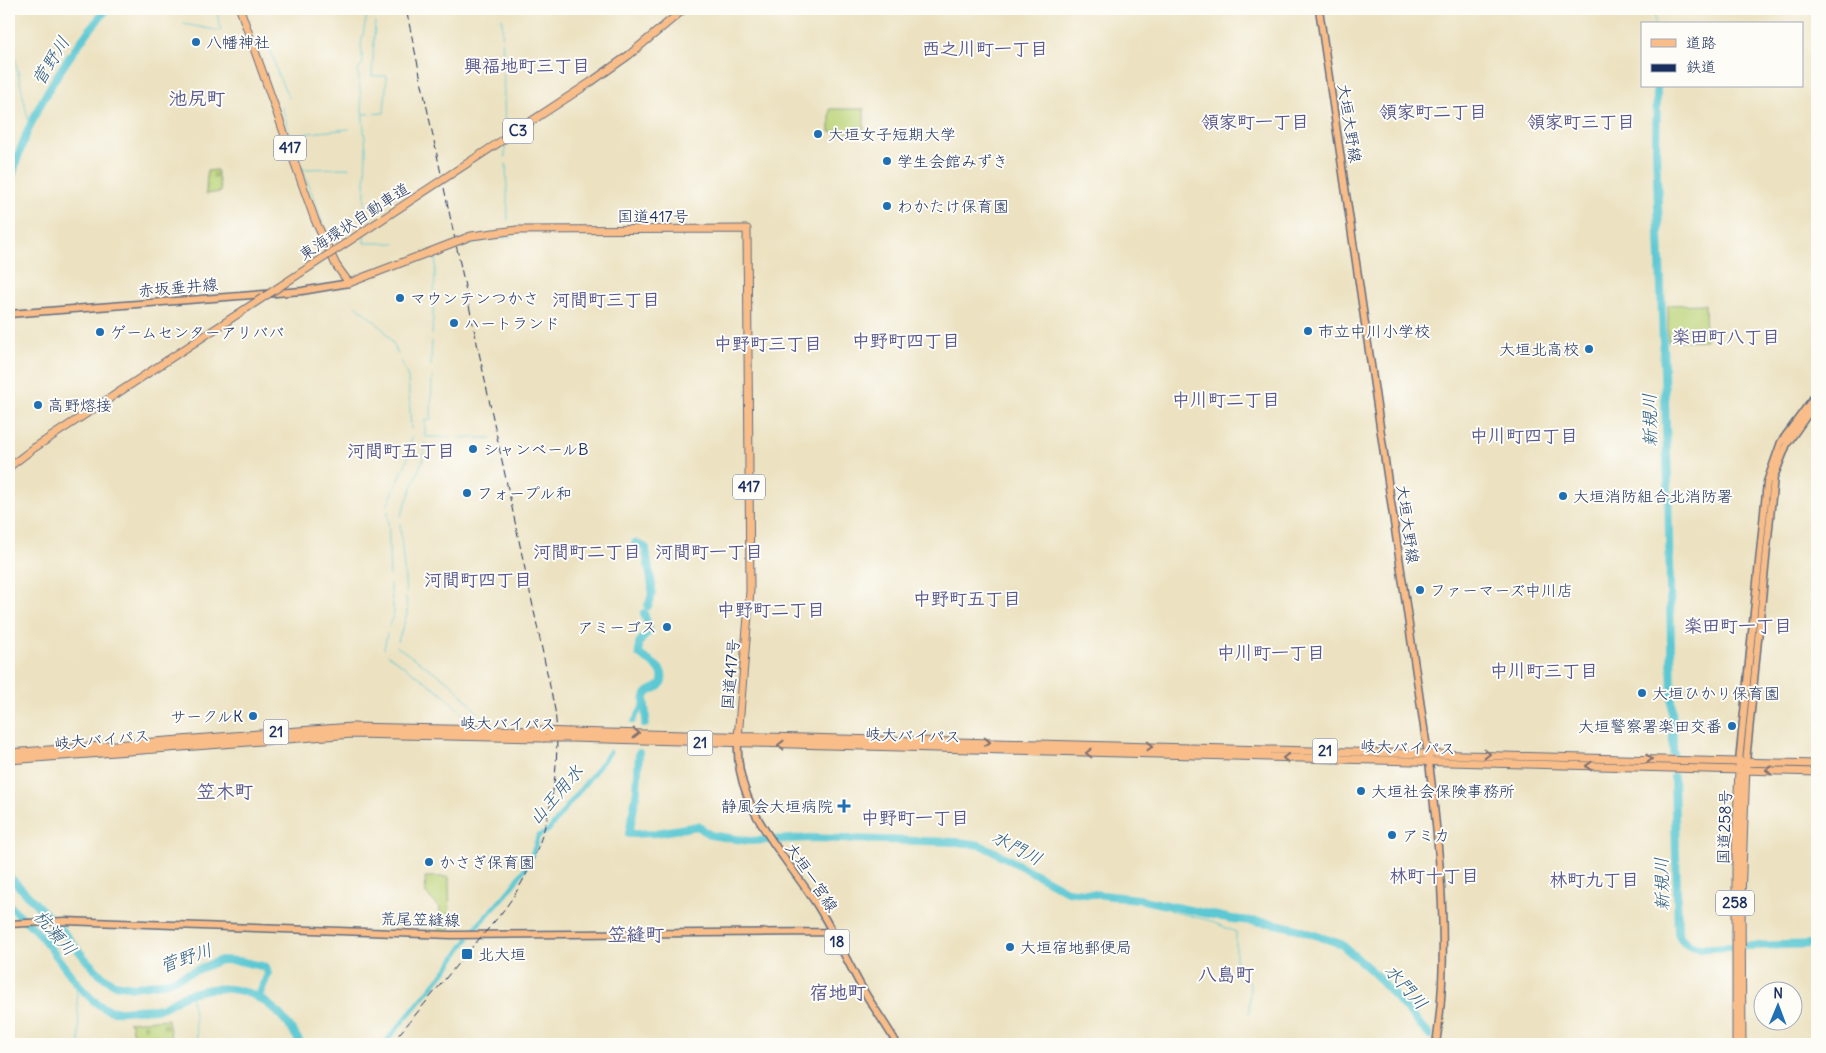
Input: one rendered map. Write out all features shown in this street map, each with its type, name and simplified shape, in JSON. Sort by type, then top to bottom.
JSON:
[{"type":"highway","name":"417","points":[[240,9],[315,220],[336,265],[349,283]]},
{"type":"highway","name":"東海環状自動車道","points":[[9,466],[592,82],[629,55],[684,9]]},
{"type":"highway","name":"国道417号","points":[[349,283],[471,236],[517,230],[747,229],[750,592],[738,744]]},
{"type":"highway","name":"岐大バイパス","points":[[9,756],[353,734],[543,734],[738,744],[832,742],[1428,754],[1743,766],[1817,772]]},
{"type":"highway","name":"岐大バイパス","points":[[570,735],[738,735],[832,742],[1430,762],[1743,766],[1817,764]]},
{"type":"highway","name":"国道258号","points":[[1736,1044],[1736,852],[1743,766]]},
{"type":"highway","name":"国道258号","points":[[1742,1044],[1741,898],[1743,766]]},
{"type":"main road","name":"大垣大野線","points":[[1319,9],[1430,762],[1438,844],[1443,975],[1436,1044]]},
{"type":"main road","name":"赤坂垂井線","points":[[9,314],[302,292],[349,283]]},
{"type":"main road","points":[[1743,766],[1767,482],[1780,442],[1817,393]]},
{"type":"main road","points":[[1743,766],[1774,477],[1787,444],[1817,401]]},
{"type":"main road","name":"大垣一宮線","points":[[738,744],[738,768],[744,788],[772,843],[816,904],[897,1044]]},
{"type":"main road","name":"荒尾笠縫線","points":[[9,924],[60,921],[451,935],[495,933],[832,932]]},
{"type":"green space","points":[[830,109],[864,109],[864,132],[830,132]]},
{"type":"green space","points":[[217,170],[221,192],[206,194],[207,171]]},
{"type":"green space","points":[[1705,304],[1706,340],[1668,341],[1668,305]]},
{"type":"green space","points":[[425,877],[449,877],[450,930],[439,930],[440,908],[426,894]]},
{"type":"green space","points":[[168,1019],[172,1044],[134,1044],[131,1024],[128,1022]]},
{"type":"waterway","name":"菅野川","points":[[9,191],[24,141],[46,94],[75,50],[107,9]]},
{"type":"waterway","points":[[364,227],[366,149],[358,70],[363,63],[361,45],[368,9]]},
{"type":"waterway","points":[[1655,9],[1655,22]]},
{"type":"waterway","points":[[184,24],[221,31],[217,12]]},
{"type":"waterway","points":[[502,18],[505,135]]},
{"type":"waterway","points":[[364,114],[384,113],[387,76],[372,76],[375,22]]},
{"type":"waterway","points":[[9,30],[30,128]]},
{"type":"waterway","points":[[266,34],[278,75],[289,98]]},
{"type":"waterway","name":"新規川","points":[[1657,88],[1656,150],[1668,483],[1673,752]]},
{"type":"waterway","points":[[282,107],[290,135],[333,250]]},
{"type":"waterway","points":[[290,135],[349,129]]},
{"type":"waterway","points":[[505,141],[505,157]]},
{"type":"waterway","points":[[506,164],[508,220]]},
{"type":"waterway","points":[[302,169],[349,168]]},
{"type":"waterway","points":[[364,234],[364,243],[396,243]]},
{"type":"waterway","points":[[458,248],[485,240],[512,237]]},
{"type":"waterway","points":[[432,335],[436,255]]},
{"type":"waterway","points":[[356,305],[385,331],[398,354]]},
{"type":"waterway","points":[[431,366],[432,341]]},
{"type":"waterway","points":[[401,360],[408,378],[411,429]]},
{"type":"waterway","points":[[432,377],[431,420],[425,420],[425,437],[453,437]]},
{"type":"waterway","points":[[387,506],[407,461],[412,436]]},
{"type":"waterway","points":[[460,438],[492,438]]},
{"type":"waterway","points":[[401,516],[423,459],[425,443]]},
{"type":"waterway","points":[[388,511],[390,577]]},
{"type":"waterway","points":[[400,523],[406,593]]},
{"type":"waterway","name":"水門川","points":[[635,543],[646,548],[652,584],[651,599],[648,606]]},
{"type":"waterway","points":[[389,627],[394,613],[390,584]]},
{"type":"waterway","points":[[398,641],[407,614],[406,597]]},
{"type":"waterway","name":"水門川","points":[[644,613],[649,629],[639,643],[639,654],[655,665],[662,674],[661,684],[649,691],[645,697],[645,724]]},
{"type":"waterway","points":[[384,649],[387,634]]},
{"type":"waterway","points":[[396,646],[452,684],[482,717]]},
{"type":"waterway","points":[[388,655],[442,693],[467,718]]},
{"type":"waterway","name":"山王用水","points":[[633,722],[645,701]]},
{"type":"waterway","name":"山王用水","points":[[474,929],[521,875],[534,850],[538,836],[548,831],[610,752]]},
{"type":"waterway","name":"水門川","points":[[639,753],[637,790],[629,834],[656,833],[698,826],[710,835],[749,841],[810,838],[958,842],[980,845],[1067,891],[1138,899],[1232,919],[1270,923],[1294,928],[1341,944],[1374,973],[1429,1035]]},
{"type":"waterway","name":"新規川","points":[[1674,777],[1678,933],[1687,944],[1700,948],[1729,947]]},
{"type":"waterway","name":"菅野川","points":[[9,876],[64,933],[88,962],[102,976],[114,984],[134,987],[167,982],[221,960],[239,961],[266,967],[268,974],[258,998]]},
{"type":"waterway","name":"杭瀬川","points":[[9,905],[40,935],[87,995],[104,1008],[111,1011],[158,1009],[188,994],[224,989],[240,991],[255,996],[268,1004],[291,1028],[301,1044]]},
{"type":"waterway","points":[[1166,906],[1170,911],[1207,920],[1236,932],[1236,974]]},
{"type":"waterway","name":"山王用水","points":[[384,1044],[446,970],[468,939]]},
{"type":"waterway","name":"新規川","points":[[1747,946],[1817,944]]},
{"type":"waterway","points":[[1236,978],[1248,980],[1250,983],[1249,1013]]},
{"type":"waterway","name":"杭瀬川","points":[[76,982],[80,1044]]},
{"type":"waterway","points":[[191,994],[198,1044]]},
{"type":"railway","points":[[391,1044],[500,915],[518,889],[538,848],[545,825],[551,802],[557,756],[555,710],[406,9]]},
{"type":"place","name":"八幡神社","points":[[196,42]]},
{"type":"place","name":"大垣女子短期大学","points":[[818,134]]},
{"type":"place","name":"学生会館みずき","points":[[887,161]]},
{"type":"place","name":"わかたけ保育園","points":[[887,206]]},
{"type":"place","name":"マウンテンつかさ","points":[[400,298]]},
{"type":"place","name":"ハートランド","points":[[454,323]]},
{"type":"place","name":"市立中川小学校","points":[[1308,331]]},
{"type":"place","name":"ゲームセンターアリババ","points":[[100,332]]},
{"type":"place","name":"大垣北高校","points":[[1589,349]]},
{"type":"place","name":"高野熔接","points":[[38,405]]},
{"type":"place","name":"シャンベールB","points":[[473,449]]},
{"type":"place","name":"フォープル和","points":[[467,493]]},
{"type":"place","name":"大垣消防組合北消防署","points":[[1563,496]]},
{"type":"place","name":"ファーマーズ中川店","points":[[1420,590]]},
{"type":"place","name":"アミーゴス","points":[[667,627]]},
{"type":"place","name":"大垣ひかり保育園","points":[[1642,693]]},
{"type":"place","name":"サークルK","points":[[253,716]]},
{"type":"place","name":"大垣警察署楽田交番","points":[[1732,726]]},
{"type":"place","name":"大垣社会保険事務所","points":[[1361,791]]},
{"type":"place","name":"静風会大垣病院","points":[[844,806]]},
{"type":"place","name":"アミカ","points":[[1392,835]]},
{"type":"place","name":"かさぎ保育園","points":[[429,862]]},
{"type":"place","name":"大垣宿地郵便局","points":[[1010,947]]},
{"type":"place","name":"北大垣","points":[[467,954]]},
{"type":"district","name":"西之川町一丁目","points":[[985,49]]},
{"type":"district","name":"興福地町三丁目","points":[[527,66]]},
{"type":"district","name":"池尻町","points":[[197,98]]},
{"type":"district","name":"領家町二丁目","points":[[1433,112]]},
{"type":"district","name":"領家町一丁目","points":[[1255,122]]},
{"type":"district","name":"領家町三丁目","points":[[1581,122]]},
{"type":"district","name":"河間町三丁目","points":[[606,300]]},
{"type":"district","name":"楽田町八丁目","points":[[1726,337]]},
{"type":"district","name":"中野町四丁目","points":[[906,341]]},
{"type":"district","name":"中野町三丁目","points":[[768,344]]},
{"type":"district","name":"中川町二丁目","points":[[1226,400]]},
{"type":"district","name":"中川町四丁目","points":[[1524,436]]},
{"type":"district","name":"河間町五丁目","points":[[401,451]]},
{"type":"district","name":"河間町二丁目","points":[[587,552]]},
{"type":"district","name":"河間町一丁目","points":[[709,552]]},
{"type":"district","name":"河間町四丁目","points":[[478,580]]},
{"type":"district","name":"中野町五丁目","points":[[967,599]]},
{"type":"district","name":"中野町二丁目","points":[[771,610]]},
{"type":"district","name":"楽田町一丁目","points":[[1738,626]]},
{"type":"district","name":"中川町一丁目","points":[[1271,653]]},
{"type":"district","name":"中川町三丁目","points":[[1544,671]]},
{"type":"district","name":"笠木町","points":[[225,791]]},
{"type":"district","name":"中野町一丁目","points":[[915,818]]},
{"type":"district","name":"林町十丁目","points":[[1434,876]]},
{"type":"district","name":"林町九丁目","points":[[1594,880]]},
{"type":"district","name":"笠縫町","points":[[636,934]]},
{"type":"district","name":"八島町","points":[[1226,974]]},
{"type":"district","name":"宿地町","points":[[838,992]]}]
